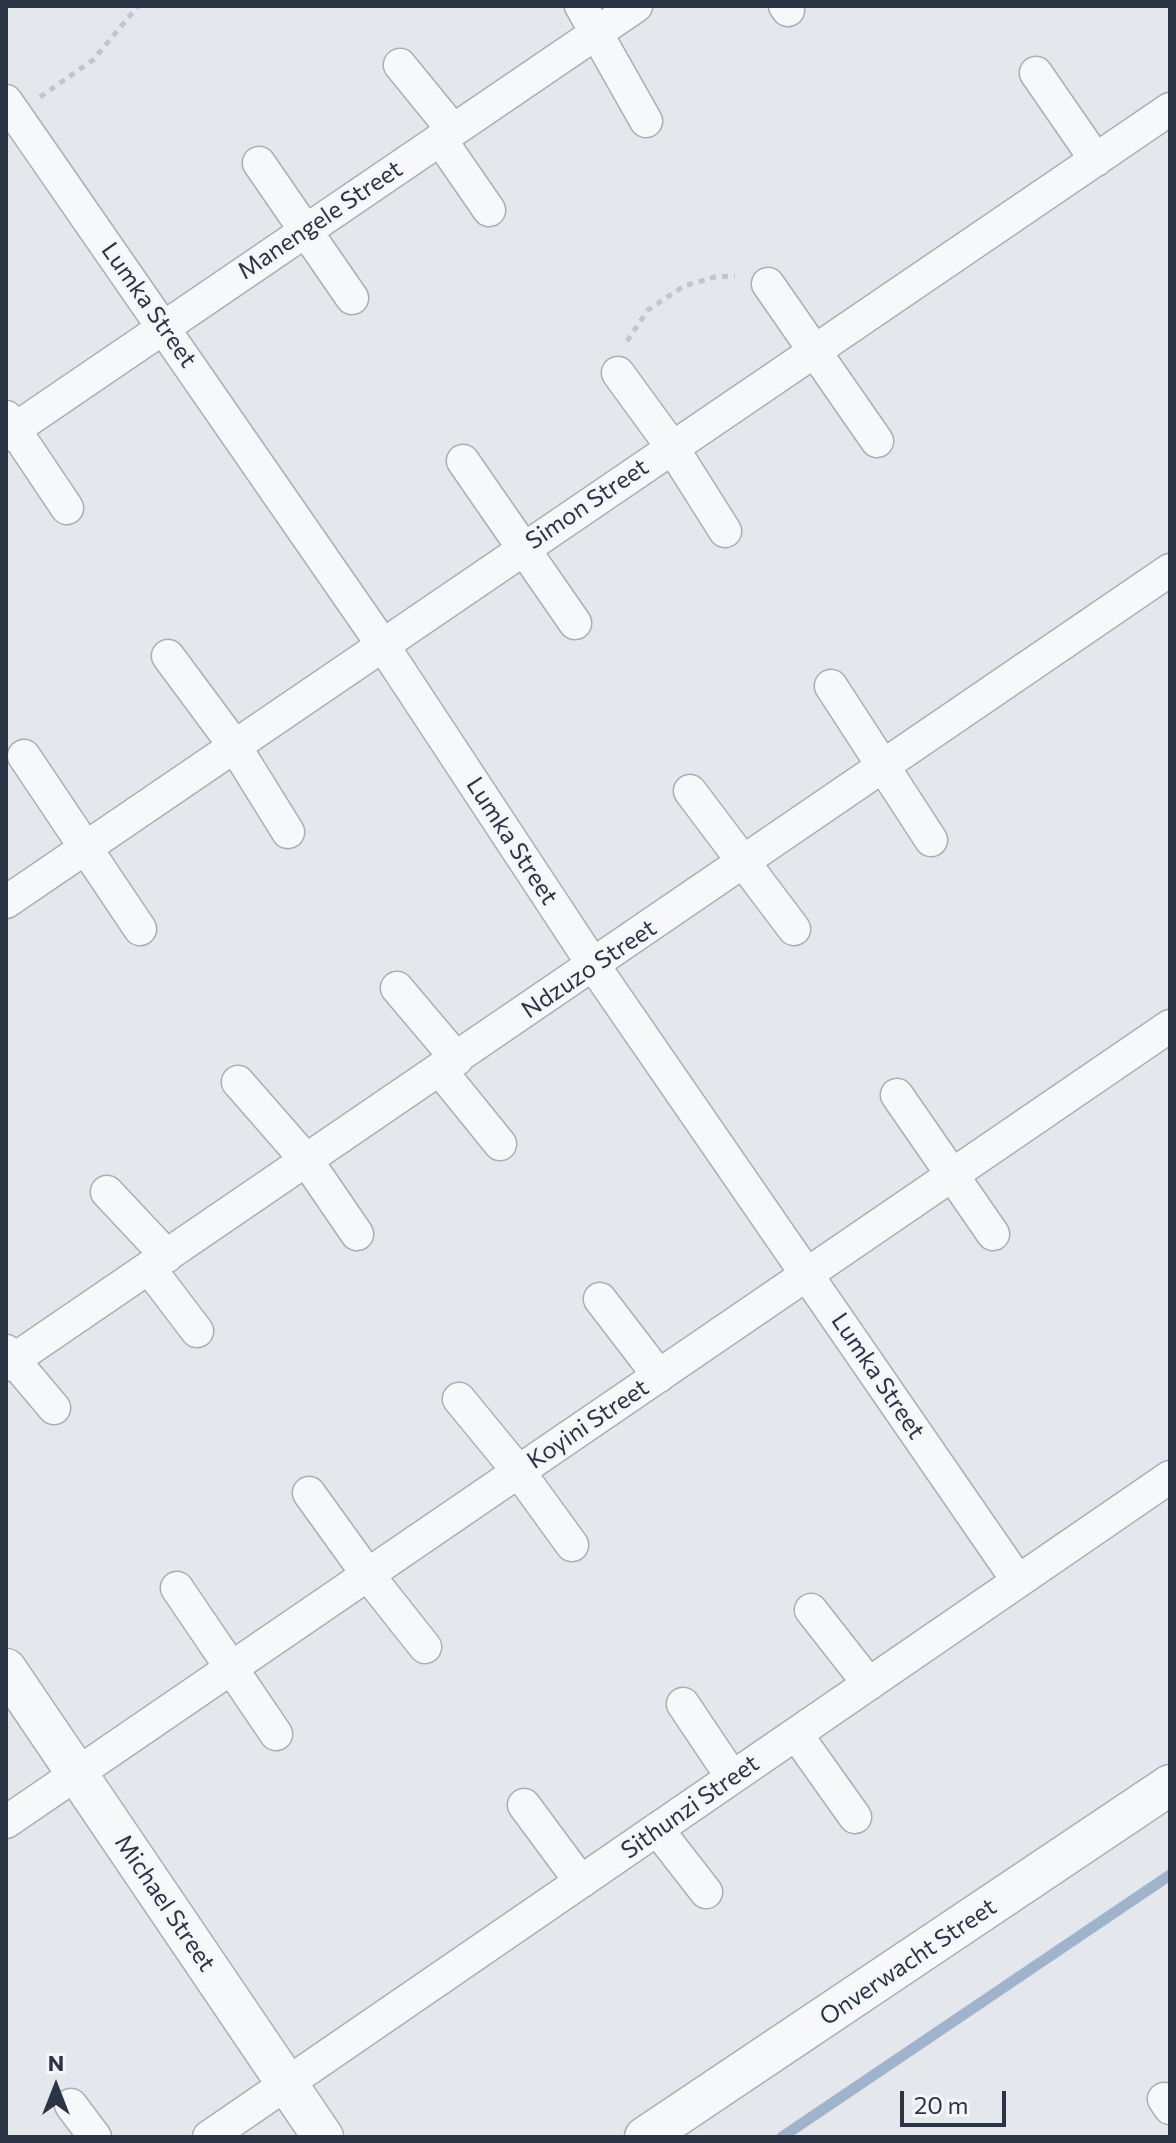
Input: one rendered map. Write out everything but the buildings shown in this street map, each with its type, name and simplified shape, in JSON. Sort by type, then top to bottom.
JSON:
[{"type":"street","name":"Manengele Street","points":[[9,426],[164,326],[447,134],[590,19],[636,6]]},
{"type":"street","points":[[590,19],[646,121]]},
{"type":"street","points":[[400,65],[447,134],[489,210]]},
{"type":"street","points":[[1036,73],[1096,160]]},
{"type":"street","name":"Lumka Street","points":[[11,108],[382,644],[594,966],[1018,1581]]},
{"type":"street","name":"Simon Street","points":[[6,902],[1170,109]]},
{"type":"street","points":[[259,163],[352,298]]},
{"type":"street","points":[[768,284],[877,441]]},
{"type":"street","points":[[618,373],[672,447],[725,531]]},
{"type":"street","points":[[9,426],[67,508]]},
{"type":"street","points":[[463,461],[575,623]]},
{"type":"street","name":"Ndzuzo Street","points":[[8,1359],[307,1161],[1170,570]]},
{"type":"street","points":[[168,656],[234,745],[288,832]]},
{"type":"street","points":[[831,686],[931,840]]},
{"type":"street","points":[[24,756],[140,929]]},
{"type":"street","points":[[690,791],[742,864],[794,929]]},
{"type":"street","points":[[397,988],[500,1144]]},
{"type":"street","name":"Koyini Street","points":[[6,1822],[1170,1026]]},
{"type":"street","points":[[238,1082],[307,1161],[357,1234]]},
{"type":"street","points":[[897,1095],[993,1234]]},
{"type":"street","points":[[107,1192],[158,1262],[197,1331]]},
{"type":"street","points":[[600,1299],[659,1376]]},
{"type":"street","points":[[8,1359],[54,1408]]},
{"type":"street","points":[[459,1399],[519,1472],[572,1545]]},
{"type":"street","name":"Sithunzi Street","points":[[209,2137],[1170,1477]]},
{"type":"street","points":[[309,1493],[425,1647]]},
{"type":"street","points":[[177,1588],[276,1734]]},
{"type":"street","points":[[811,1610],[869,1684]]},
{"type":"street","name":"Michael Street","points":[[6,1669],[323,2137]]},
{"type":"street","points":[[683,1704],[732,1777]]},
{"type":"street","points":[[796,1734],[855,1817]]},
{"type":"street","name":"Onverwacht Street","points":[[645,2137],[1170,1785]]},
{"type":"street","points":[[524,1805],[581,1882]]},
{"type":"street","points":[[657,1829],[706,1892]]},
{"type":"street","points":[[71,2105],[95,2137]]},
{"type":"path","points":[[11,108],[93,60],[138,6]]},
{"type":"path","points":[[618,373],[622,351],[638,321],[648,310],[684,286],[715,277],[743,276],[768,284]]},
{"type":"waterway","points":[[782,2137],[1170,1875]]}]
